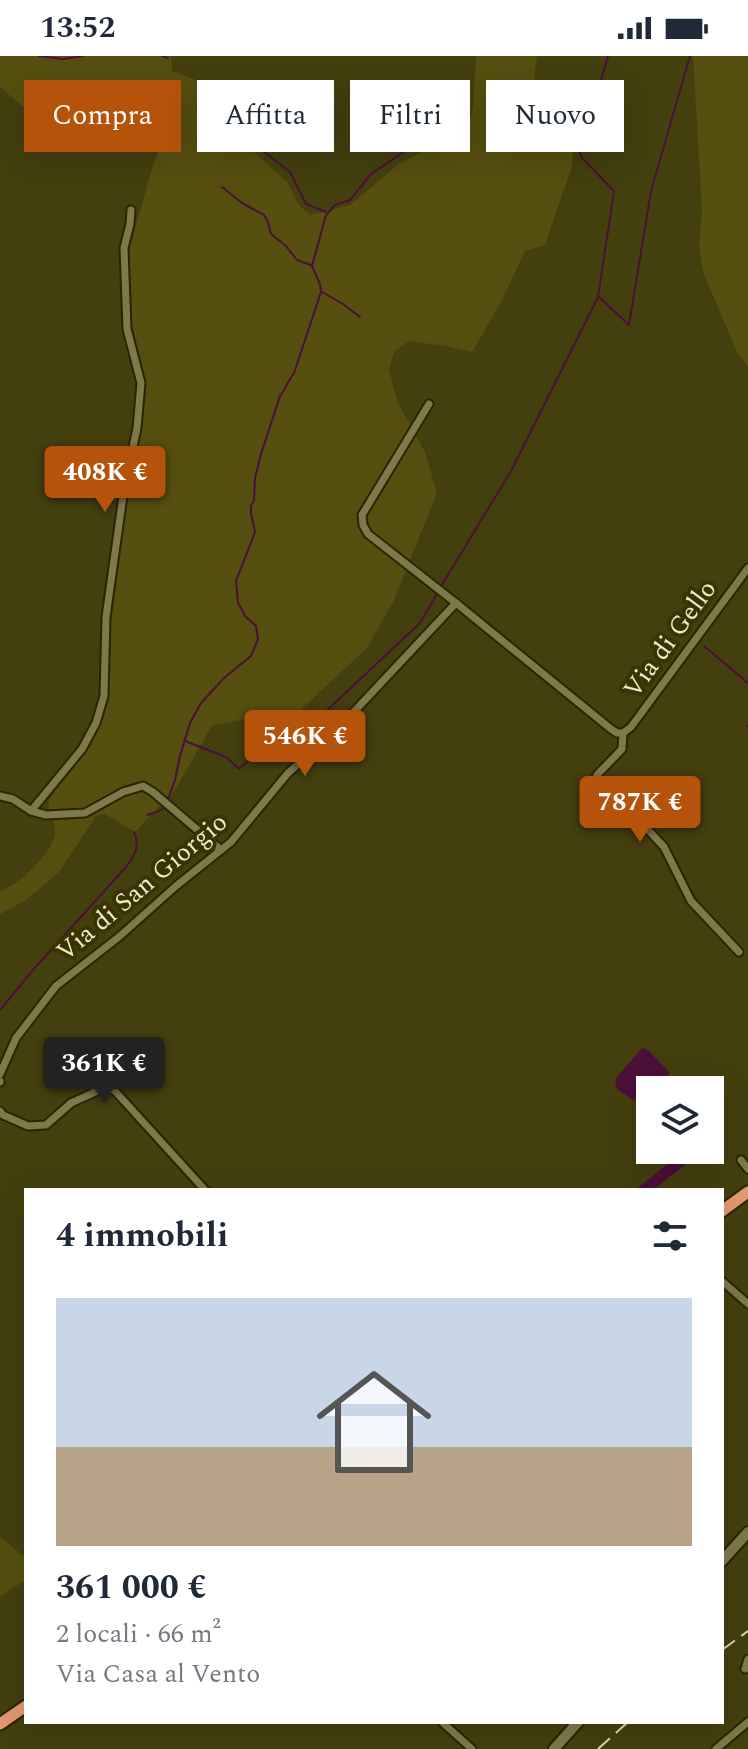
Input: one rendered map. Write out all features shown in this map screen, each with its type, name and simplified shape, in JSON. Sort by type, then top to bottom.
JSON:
[{"type":"highway","points":[[724,1201],[748,1183]]},
{"type":"highway","points":[[724,1210],[748,1192]]},
{"type":"highway","points":[[0,1724],[24,1707]]},
{"type":"highway","points":[[0,1733],[24,1716]]},
{"type":"main road","points":[[724,1559],[748,1532]]},
{"type":"main road","points":[[554,1749],[576,1724]]},
{"type":"street","points":[[31,811],[82,749],[96,723],[104,696],[106,617],[124,489],[137,428],[141,383],[127,329],[124,248],[131,210]]},
{"type":"street","points":[[429,404],[362,515],[368,534],[614,731],[623,733]]},
{"type":"street","name":"Via di Gello","points":[[739,952],[691,901],[661,844],[629,809],[594,783],[595,776],[621,751],[623,733],[631,727],[748,568]]},
{"type":"street","name":"Via di San Giorgio","points":[[0,1074],[16,1038],[56,986],[235,837],[294,767],[335,732],[456,603]]},
{"type":"street","points":[[0,796],[46,815],[85,813],[123,792],[143,786],[221,850]]},
{"type":"street","points":[[0,1111],[28,1126],[46,1125],[71,1103],[106,1087],[115,1091],[203,1188]]},
{"type":"street","points":[[741,1160],[748,1169]]},
{"type":"street","points":[[724,1283],[748,1304]]},
{"type":"street","points":[[745,1669],[748,1659]]},
{"type":"street","points":[[444,1724],[472,1749]]},
{"type":"street","points":[[716,1749],[747,1726]]},
{"type":"shaded area","points":[[0,56],[171,56],[172,71],[197,80],[197,152],[254,152],[288,183],[298,204],[310,215],[350,205],[399,164],[422,152],[470,152],[476,56],[537,56],[535,80],[486,80],[486,152],[573,152],[572,166],[545,245],[525,251],[502,300],[472,352],[409,341],[394,352],[389,369],[397,401],[425,452],[437,493],[393,602],[367,648],[294,716],[259,717],[212,725],[177,787],[135,832],[105,814],[96,816],[59,872],[26,900],[0,914],[0,891],[16,883],[50,848],[55,831],[49,799],[91,746],[107,700],[111,621],[145,381],[130,315],[127,258],[158,152],[181,152],[181,80],[24,80],[24,108],[0,87]]},
{"type":"shaded area","points":[[693,56],[748,56],[748,367],[736,350],[701,260],[702,210]]},
{"type":"shaded area","points":[[642,1048],[648,1050],[670,1073],[667,1076],[636,1076],[635,1101],[618,1090],[615,1083]]},
{"type":"shaded area","points":[[668,1164],[686,1164],[656,1188],[638,1188]]},
{"type":"shaded area","points":[[0,1537],[24,1556],[24,1581],[0,1596]]},
{"type":"waterway","points":[[39,56],[63,59],[83,56]]},
{"type":"waterway","points":[[162,56],[168,58]]},
{"type":"waterway","points":[[440,588],[511,471],[598,297],[614,191],[580,153],[608,56]]},
{"type":"waterway","points":[[599,297],[629,325],[651,191],[690,56]]},
{"type":"waterway","points":[[264,152],[290,172],[306,204],[326,212]]},
{"type":"waterway","points":[[147,815],[165,807],[190,723],[201,703],[224,678],[251,656],[258,639],[256,626],[238,603],[236,581],[255,532],[251,506],[261,454],[280,396],[294,373],[321,292],[312,266],[326,215],[335,205],[350,200],[371,174],[404,152]]},
{"type":"waterway","points":[[222,187],[264,215],[271,234],[297,260],[311,265]]},
{"type":"waterway","points":[[322,292],[360,317]]},
{"type":"waterway","points":[[185,741],[226,757],[239,769],[289,725],[295,724],[306,730],[420,623],[437,594]]},
{"type":"waterway","points":[[704,646],[748,683]]},
{"type":"waterway","points":[[0,1010],[126,867],[137,846],[134,832]]},
{"type":"railway","points":[[724,1649],[748,1631]]},
{"type":"railway","points":[[598,1749],[626,1724]]}]
